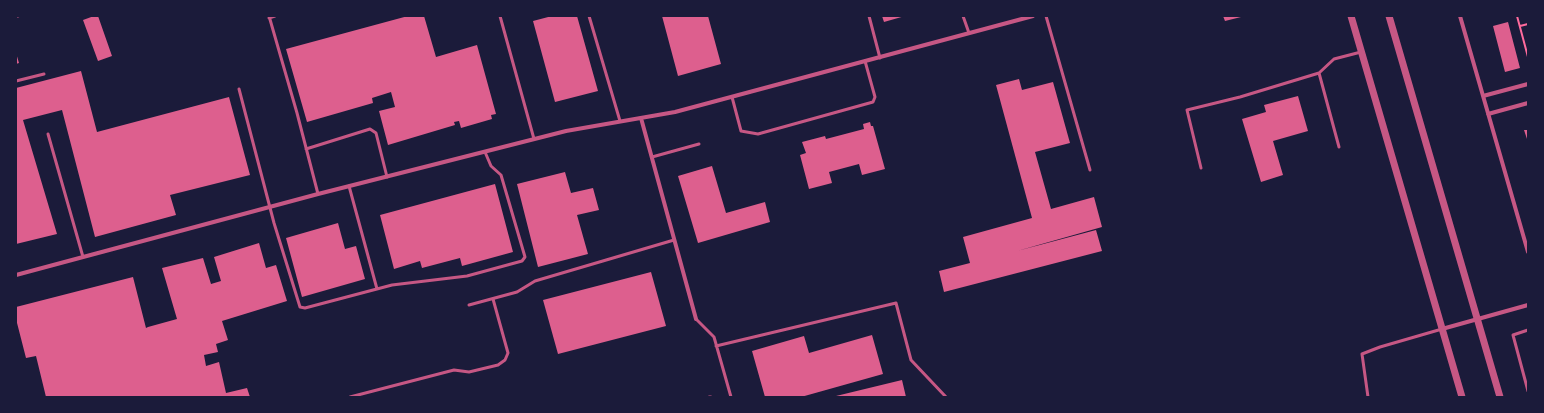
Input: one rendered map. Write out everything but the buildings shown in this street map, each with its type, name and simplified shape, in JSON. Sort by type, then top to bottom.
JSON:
[{"type":"street","points":[[16,275],[318,194],[566,131],[675,112],[1033,16]]},
{"type":"street","points":[[1351,16],[1462,397]]},
{"type":"street","points":[[1389,16],[1500,397]]},
{"type":"street","points":[[1460,16],[1528,252]]},
{"type":"street","points":[[1483,96],[1528,84]]},
{"type":"street","points":[[1488,114],[1528,103]]},
{"type":"street","points":[[641,118],[696,319]]},
{"type":"street","points":[[1442,329],[1528,305]]},
{"type":"lane","points":[[275,16],[269,17],[318,194]]},
{"type":"lane","points":[[500,16],[534,139]]},
{"type":"lane","points":[[589,16],[620,121]]},
{"type":"lane","points":[[869,16],[880,58]]},
{"type":"lane","points":[[964,16],[969,33]]},
{"type":"lane","points":[[1013,16],[1014,21]]},
{"type":"lane","points":[[1046,16],[1090,170]]},
{"type":"lane","points":[[1201,168],[1187,110],[1319,73],[1334,59],[1362,52]]},
{"type":"lane","points":[[732,97],[741,131],[758,134],[873,102],[875,97],[865,62]]},
{"type":"lane","points":[[1319,73],[1339,147]]},
{"type":"lane","points":[[16,81],[44,74]]},
{"type":"lane","points":[[239,89],[270,207],[300,307],[305,308],[392,285],[467,276],[522,261],[525,256],[501,175],[491,166],[485,152]]},
{"type":"lane","points":[[306,149],[370,129],[376,133],[387,177]]},
{"type":"lane","points":[[48,134],[83,257]]},
{"type":"lane","points":[[652,157],[700,144]]},
{"type":"lane","points":[[349,186],[377,289]]},
{"type":"lane","points":[[469,305],[518,292],[535,281],[674,240]]},
{"type":"lane","points":[[350,397],[454,370],[470,372],[498,365],[505,360],[508,353],[493,298]]},
{"type":"lane","points":[[716,346],[896,303],[911,360],[946,397]]},
{"type":"lane","points":[[696,319],[714,337],[731,397]]},
{"type":"lane","points":[[1368,397],[1362,354],[1380,347],[1442,329]]},
{"type":"lane","points":[[1528,330],[1513,334],[1528,391]]},
{"type":"path","points":[[1518,16],[1528,57]]},
{"type":"path","points":[[1520,26],[1528,24]]}]
